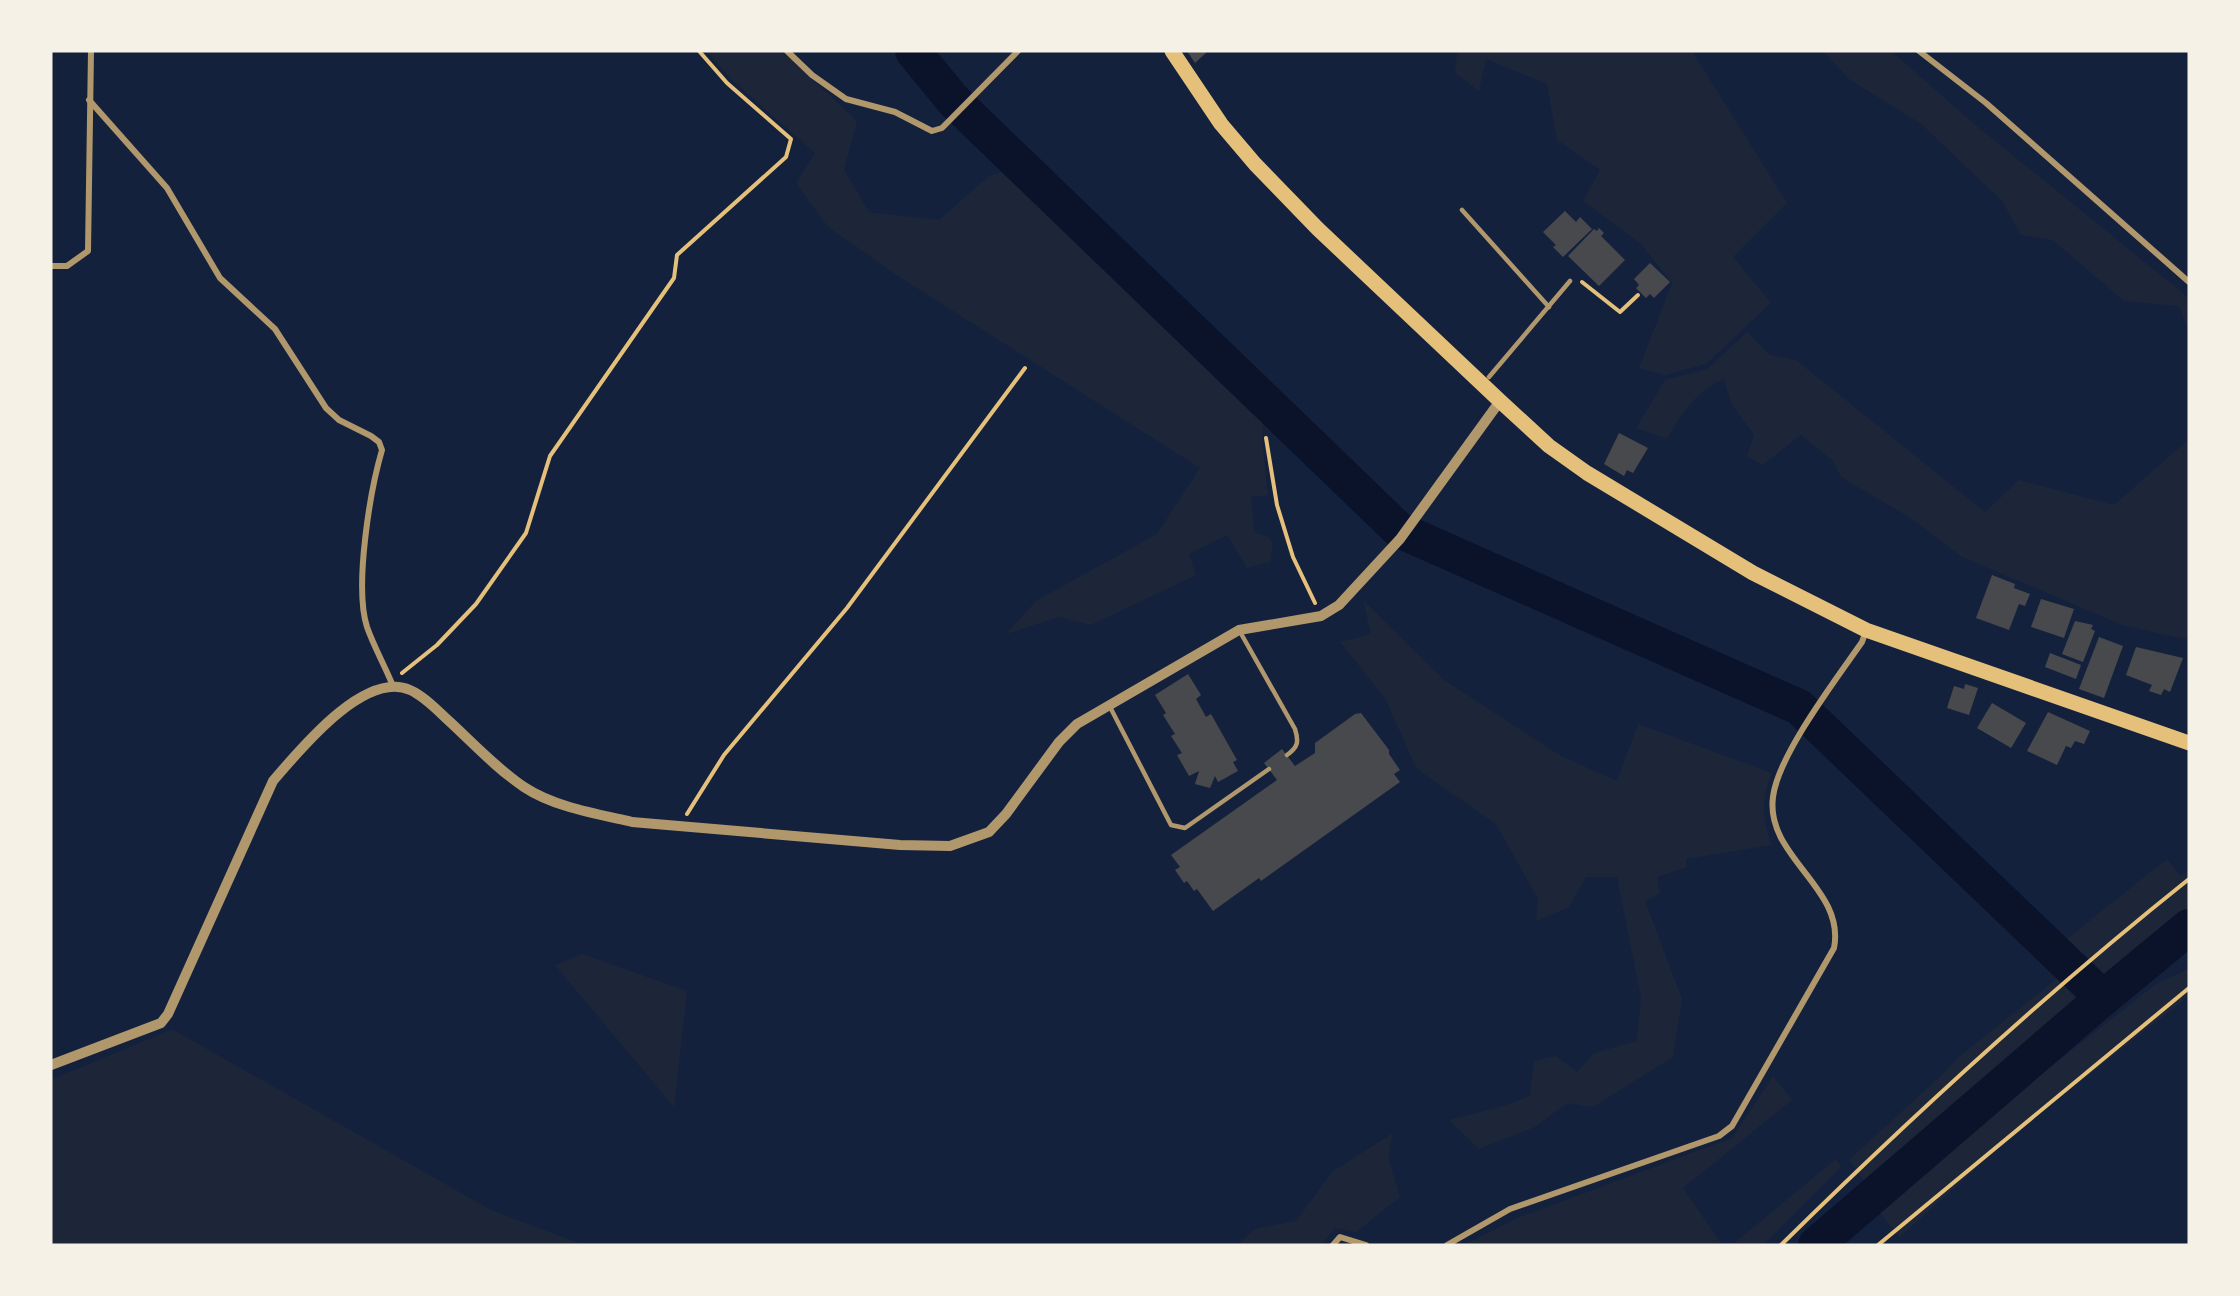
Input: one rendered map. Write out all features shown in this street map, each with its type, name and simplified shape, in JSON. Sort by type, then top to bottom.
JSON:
[{"type":"main road","points":[[1172,51],[1221,124],[1255,164],[1318,229],[1500,401],[1550,446],[1587,473],[1753,573],[1866,630],[2187,741]]},
{"type":"street","points":[[51,266],[67,266],[88,251],[91,51]]},
{"type":"street","points":[[787,51],[812,75],[846,99],[895,112],[932,131],[942,128],[1018,51]]},
{"type":"street","points":[[1919,51],[1995,111],[2189,282]]},
{"type":"street","points":[[89,100],[167,188],[220,278],[275,329],[326,408],[339,420],[379,442],[382,450],[366,522],[364,604],[367,625],[393,686]]},
{"type":"street","points":[[51,1065],[160,1023],[168,1014],[273,781],[298,752],[342,710],[374,690],[393,686],[410,690],[429,703],[525,787],[555,801],[604,816],[632,822],[900,845],[950,846],[989,832],[1006,814],[1059,742],[1077,724],[1239,630],[1321,616],[1339,605],[1400,539],[1500,401]]},
{"type":"street","points":[[1447,1245],[1510,1209],[1719,1136],[1732,1126],[1834,948],[1836,939],[1832,911],[1790,852],[1774,824],[1773,796],[1780,771],[1814,712],[1862,642],[1866,630]]},
{"type":"street","points":[[1333,1245],[1340,1237],[1366,1245]]},
{"type":"lane","points":[[1462,210],[1549,306]]},
{"type":"lane","points":[[1489,377],[1570,281]]},
{"type":"lane","points":[[1239,630],[1295,729],[1298,743],[1296,749],[1287,755]]},
{"type":"lane","points":[[1109,705],[1171,825],[1177,828],[1185,828],[1269,769]]},
{"type":"path","points":[[393,686],[400,675],[437,645],[476,604],[526,533],[550,456],[674,278],[677,255],[786,157],[791,139],[727,83],[699,51]]},
{"type":"path","points":[[1574,276],[1620,312],[1638,295]]},
{"type":"path","points":[[679,825],[724,755],[847,609],[1025,368]]},
{"type":"path","points":[[1266,438],[1277,505],[1293,557],[1321,616]]},
{"type":"path","points":[[1781,1245],[1850,1176],[2083,964],[2189,879]]},
{"type":"path","points":[[1880,1243],[2189,988]]},
{"type":"shaded area","points":[[706,51],[782,51],[857,121],[844,170],[869,212],[939,220],[989,176],[1016,168],[1264,413],[1262,439],[1268,495],[1251,497],[1254,532],[1267,536],[1273,542],[1270,562],[1247,568],[1227,535],[1189,554],[1196,575],[1091,625],[1059,617],[1006,634],[1036,601],[1157,534],[1200,468],[895,274],[827,226],[796,183],[815,153],[732,80]]},
{"type":"shaded area","points":[[1454,51],[1692,51],[1787,203],[1733,257],[1771,303],[1706,364],[1665,375],[1639,368],[1672,283],[1640,243],[1583,201],[1600,170],[1557,140],[1547,84],[1486,59],[1479,91],[1455,73],[1457,53]]},
{"type":"shaded area","points":[[1823,51],[1891,51],[1973,123],[2189,298],[2189,333],[2179,306],[2124,301],[2053,240],[2021,235],[2002,201],[1920,123],[1849,79]]},
{"type":"shaded area","points":[[1747,332],[1770,355],[1796,360],[1985,512],[2019,480],[2114,505],[2189,439],[2189,640],[2122,625],[1962,557],[1914,520],[1841,477],[1833,461],[1801,435],[1762,465],[1747,456],[1754,435],[1731,403],[1724,379],[1698,396],[1678,420],[1667,439],[1636,428],[1665,380],[1707,369]]},
{"type":"shaded area","points":[[1363,600],[1444,680],[1561,756],[1617,781],[1638,724],[1772,773],[1764,801],[1771,845],[1686,859],[1687,867],[1657,877],[1660,894],[1645,901],[1682,999],[1673,1057],[1593,1107],[1567,1103],[1535,1127],[1479,1149],[1449,1120],[1504,1106],[1530,1096],[1534,1061],[1556,1056],[1577,1072],[1594,1053],[1637,1041],[1641,997],[1617,877],[1586,877],[1569,907],[1536,921],[1538,899],[1496,824],[1416,768],[1385,698],[1340,642],[1371,634]]},
{"type":"shaded area","points":[[2167,859],[2180,876],[2189,870],[2189,949],[2144,965],[2110,999],[2058,946]]},
{"type":"shaded area","points":[[582,954],[687,991],[674,1107],[555,965]]},
{"type":"shaded area","points":[[2189,969],[2189,996],[2015,1133],[1900,1237],[1874,1206],[2156,984]]},
{"type":"shaded area","points":[[2063,974],[2097,1007],[1870,1190],[1849,1160],[1945,1072],[1955,1060]]},
{"type":"shaded area","points":[[172,1029],[491,1210],[584,1245],[51,1245],[51,1080]]},
{"type":"shaded area","points":[[1773,1076],[1792,1100],[1683,1188],[1722,1245],[1463,1245],[1520,1217],[1732,1138]]},
{"type":"shaded area","points":[[1393,1133],[1388,1157],[1400,1197],[1356,1232],[1335,1228],[1322,1245],[1237,1245],[1255,1229],[1296,1221],[1332,1172]]},
{"type":"shaded area","points":[[1836,1159],[1841,1167],[1763,1245],[1732,1245]]},
{"type":"building","points":[[1187,51],[1208,51],[1195,63]]},
{"type":"building","points":[[1565,211],[1576,222],[1580,217],[1592,229],[1563,257],[1553,247],[1556,245],[1543,232]]},
{"type":"building","points":[[1599,228],[1604,233],[1601,236],[1625,260],[1599,286],[1568,256],[1594,229],[1597,231]]},
{"type":"building","points":[[1650,263],[1670,282],[1654,298],[1650,294],[1646,298],[1636,288],[1639,285],[1634,279]]},
{"type":"building","points":[[1619,433],[1648,448],[1633,473],[1627,470],[1624,476],[1604,464]]},
{"type":"building","points":[[1992,575],[2015,584],[2014,588],[2030,594],[2025,606],[2019,604],[2009,630],[1976,618]]},
{"type":"building","points":[[2041,599],[2074,609],[2064,638],[2031,627]]},
{"type":"building","points":[[2075,621],[2093,625],[2091,629],[2095,631],[2083,662],[2062,654]]},
{"type":"building","points":[[2099,637],[2123,646],[2104,698],[2079,689]]},
{"type":"building","points":[[2136,647],[2183,658],[2170,692],[2164,689],[2161,695],[2149,691],[2152,685],[2126,675]]},
{"type":"building","points":[[2050,653],[2081,665],[2076,679],[2045,667]]},
{"type":"building","points":[[1188,674],[1201,695],[1196,699],[1206,717],[1211,714],[1237,760],[1233,762],[1238,771],[1218,782],[1215,776],[1210,788],[1195,784],[1199,771],[1189,776],[1177,755],[1182,753],[1171,736],[1175,734],[1163,715],[1166,713],[1155,695]]},
{"type":"building","points":[[1965,684],[1978,688],[1969,715],[1947,708],[1954,686],[1964,689]]},
{"type":"building","points":[[1992,703],[2026,723],[2011,748],[1977,728]]},
{"type":"building","points":[[2048,712],[2090,731],[2084,744],[2075,741],[2071,748],[2066,746],[2057,765],[2027,751]]},
{"type":"building","points":[[1361,713],[1389,750],[1389,754],[1400,770],[1394,774],[1400,782],[1261,881],[1259,878],[1213,911],[1197,889],[1194,891],[1187,881],[1184,883],[1175,870],[1180,867],[1171,855],[1277,780],[1264,763],[1282,749],[1295,766],[1315,753],[1315,743],[1355,714]]},
{"type":"waterway","points":[[913,51],[953,100],[1399,530],[1799,707],[2103,998]]},
{"type":"waterway","points":[[1816,1245],[2189,927]]}]
